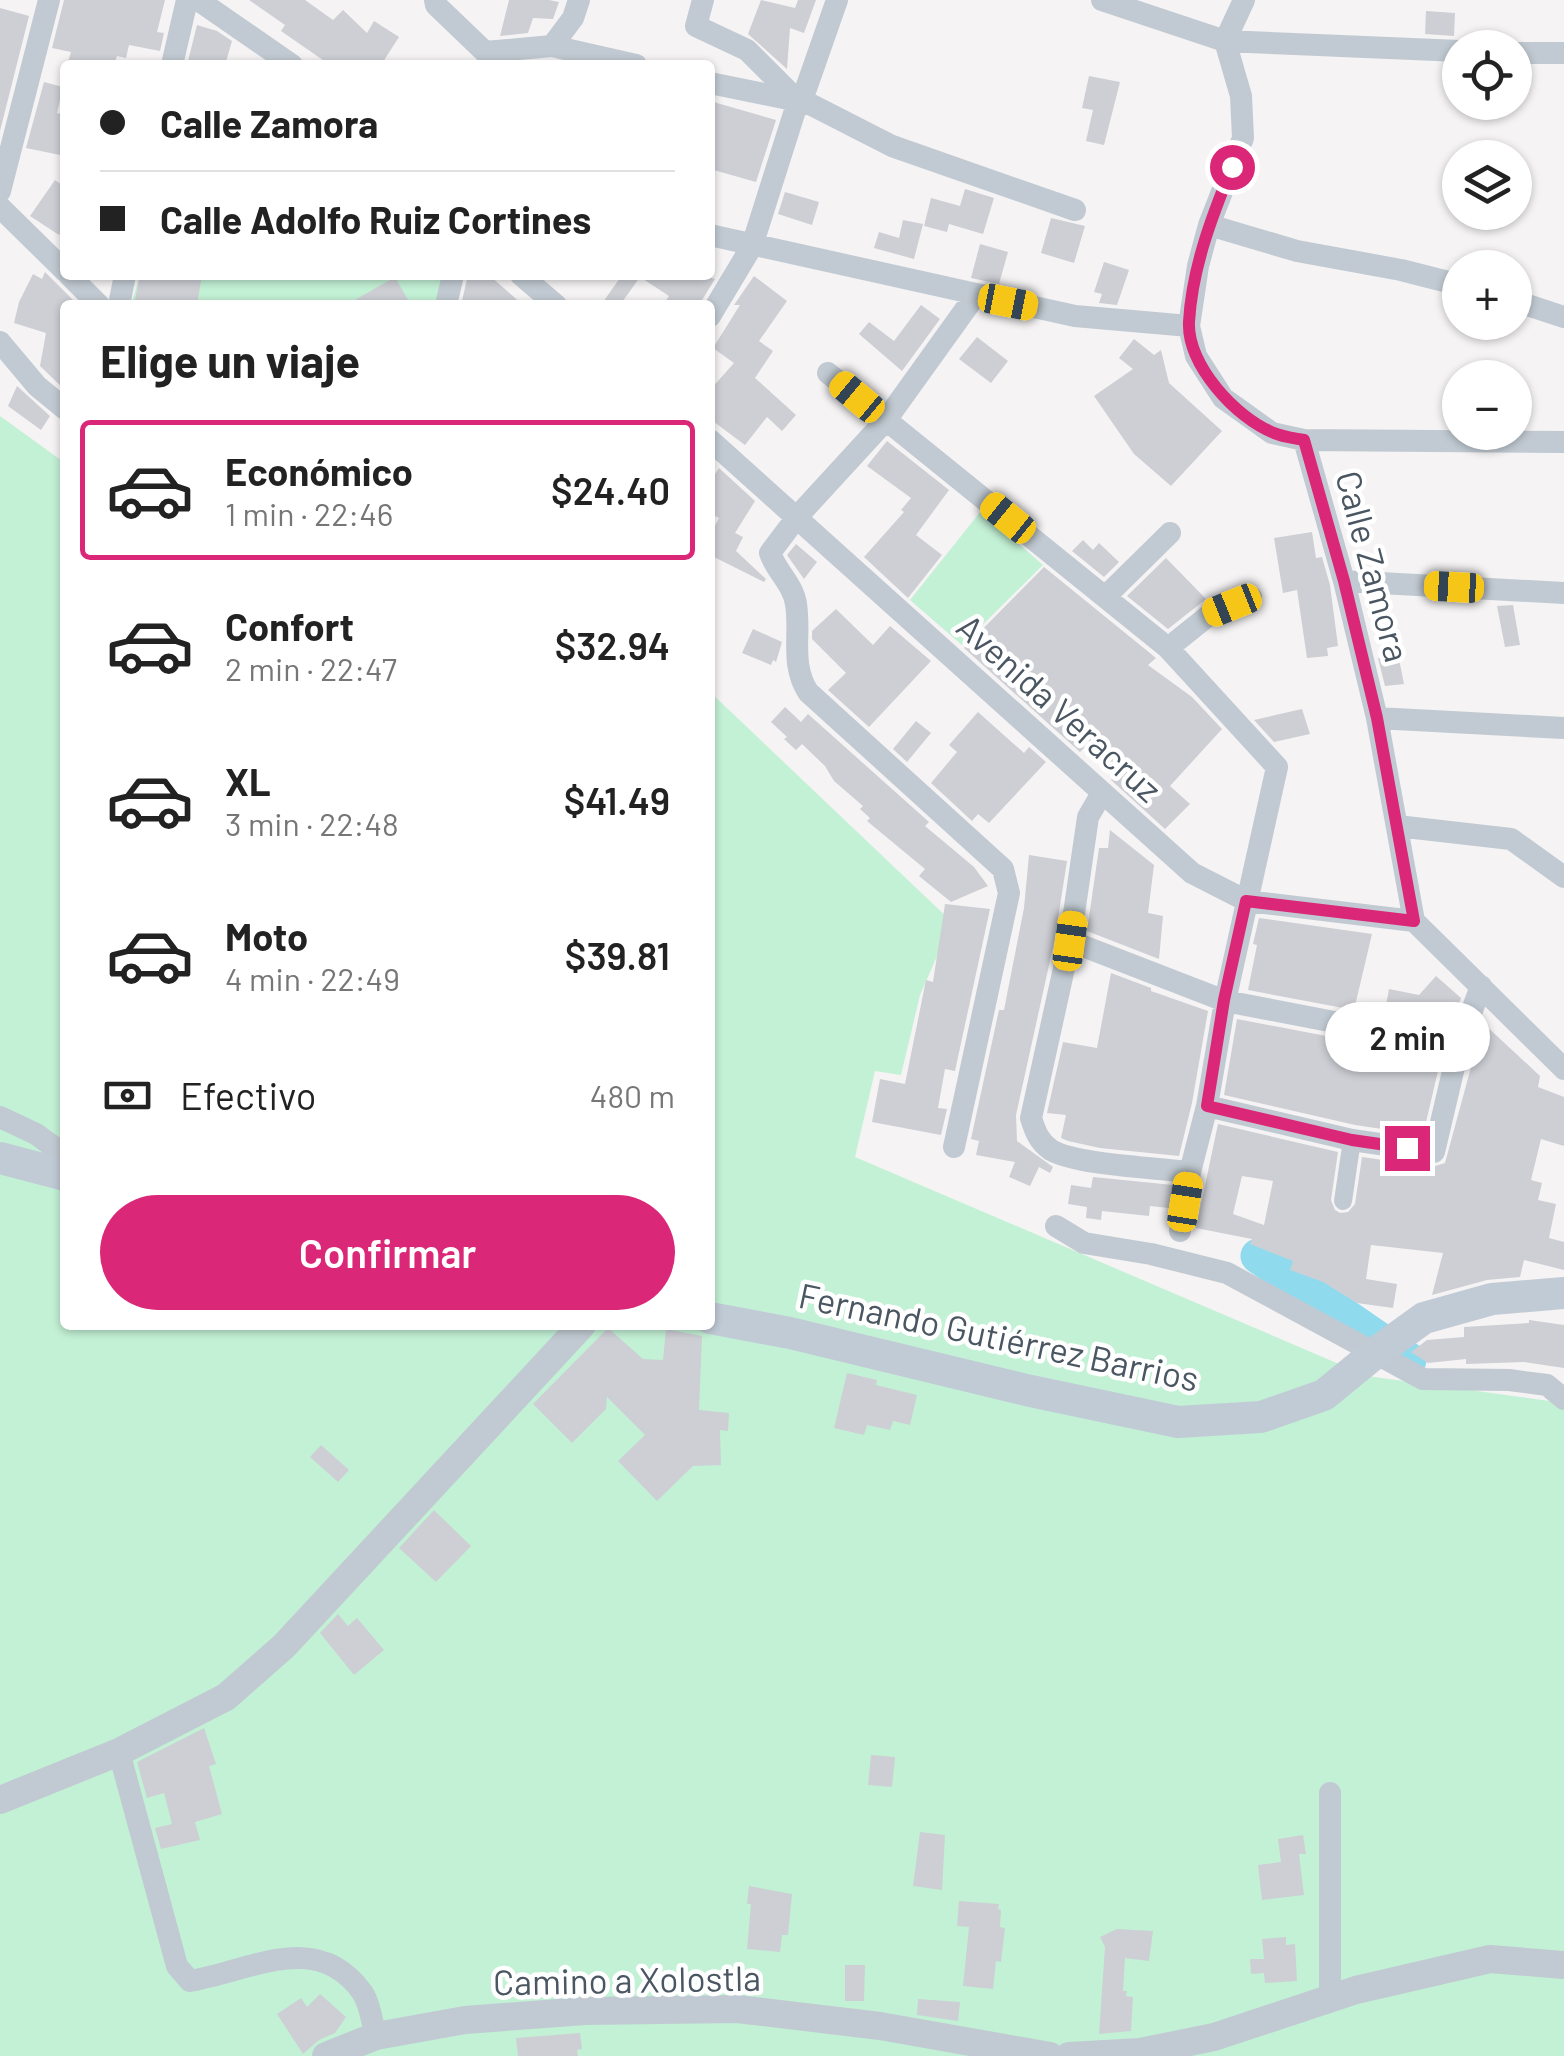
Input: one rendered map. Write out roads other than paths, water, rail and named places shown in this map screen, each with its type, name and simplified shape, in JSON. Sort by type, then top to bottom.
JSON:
[{"type":"main road","points":[[0,1158],[60,1175]]},
{"type":"main road","name":"Fernando Gutiérrez Barrios","points":[[715,1319],[790,1332],[1026,1390],[1178,1422],[1262,1418],[1324,1395],[1424,1318],[1492,1299],[1564,1293]]},
{"type":"street","points":[[0,191],[49,0]]},
{"type":"street","points":[[173,60],[187,0]]},
{"type":"street","points":[[198,0],[285,60]]},
{"type":"street","points":[[435,0],[483,58],[552,46],[614,60]]},
{"type":"street","points":[[552,46],[573,18],[579,0]]},
{"type":"street","points":[[703,0],[696,26],[746,50],[800,100]]},
{"type":"street","points":[[715,308],[752,246],[836,0]]},
{"type":"street","points":[[1102,0],[1225,41],[1442,50]]},
{"type":"street","points":[[1225,41],[1244,0]]},
{"type":"street","name":"Calle Zamora","points":[[1225,41],[1240,96],[1243,138],[1209,225],[1189,326],[1196,356],[1222,398],[1272,433],[1304,440],[1377,718],[1414,921]]},
{"type":"street","points":[[1532,53],[1564,53]]},
{"type":"street","points":[[715,84],[800,100],[892,146],[1074,210]]},
{"type":"street","points":[[0,207],[60,266]]},
{"type":"street","points":[[1209,225],[1297,251],[1442,280]]},
{"type":"street","points":[[715,236],[1075,316],[1189,326]]},
{"type":"street","points":[[74,280],[95,300]]},
{"type":"street","points":[[527,280],[550,300]]},
{"type":"street","points":[[954,1147],[1009,893],[1002,868],[808,692],[798,676],[796,604],[770,553],[797,517],[886,420],[975,296]]},
{"type":"street","points":[[1532,307],[1564,317]]},
{"type":"street","points":[[0,342],[37,386],[60,405]]},
{"type":"street","points":[[828,373],[1168,648],[1277,767],[1224,1000],[1207,1106],[1180,1232]]},
{"type":"street","points":[[1304,440],[1564,442]]},
{"type":"street","name":"Avenida Veracruz","points":[[715,444],[1192,873],[1246,901],[1414,921]]},
{"type":"street","points":[[1105,597],[1170,533]]},
{"type":"street","points":[[1344,581],[1564,593]]},
{"type":"street","points":[[1168,648],[1213,612],[1251,597]]},
{"type":"street","points":[[1377,718],[1564,728]]},
{"type":"street","points":[[1102,793],[1088,817],[1070,941],[1032,1118],[1036,1135],[1052,1150],[1077,1158],[1190,1172]]},
{"type":"street","points":[[1397,826],[1511,839],[1564,878]]},
{"type":"street","points":[[1414,921],[1564,1068]]},
{"type":"street","points":[[1070,941],[1224,1000],[1459,1046]]},
{"type":"street","points":[[1207,1106],[1352,1140],[1434,1152],[1459,1046],[1480,986]]},
{"type":"street","points":[[0,1117],[36,1134],[60,1151]]},
{"type":"street","points":[[1342,1200],[1352,1140]]},
{"type":"street","points":[[1056,1226],[1084,1243],[1227,1273],[1388,1343],[1423,1379],[1509,1380],[1546,1385],[1564,1399]]},
{"type":"street","points":[[0,1800],[119,1752],[226,1697],[284,1646],[577,1330]]},
{"type":"street","points":[[119,1752],[177,1966],[190,1980],[292,1955],[335,1966],[363,1993],[376,2036]]},
{"type":"street","points":[[1330,1793],[1330,1999]]},
{"type":"street","points":[[1069,2056],[1140,2052],[1214,2037],[1356,1990],[1490,1958],[1564,1964]]},
{"type":"street","name":"Camino a Xolostla","points":[[326,2056],[376,2036],[465,2020],[585,2011],[737,2009],[880,2026],[1050,2056]]},
{"type":"waterway","points":[[1258,1256],[1409,1360]]}]
